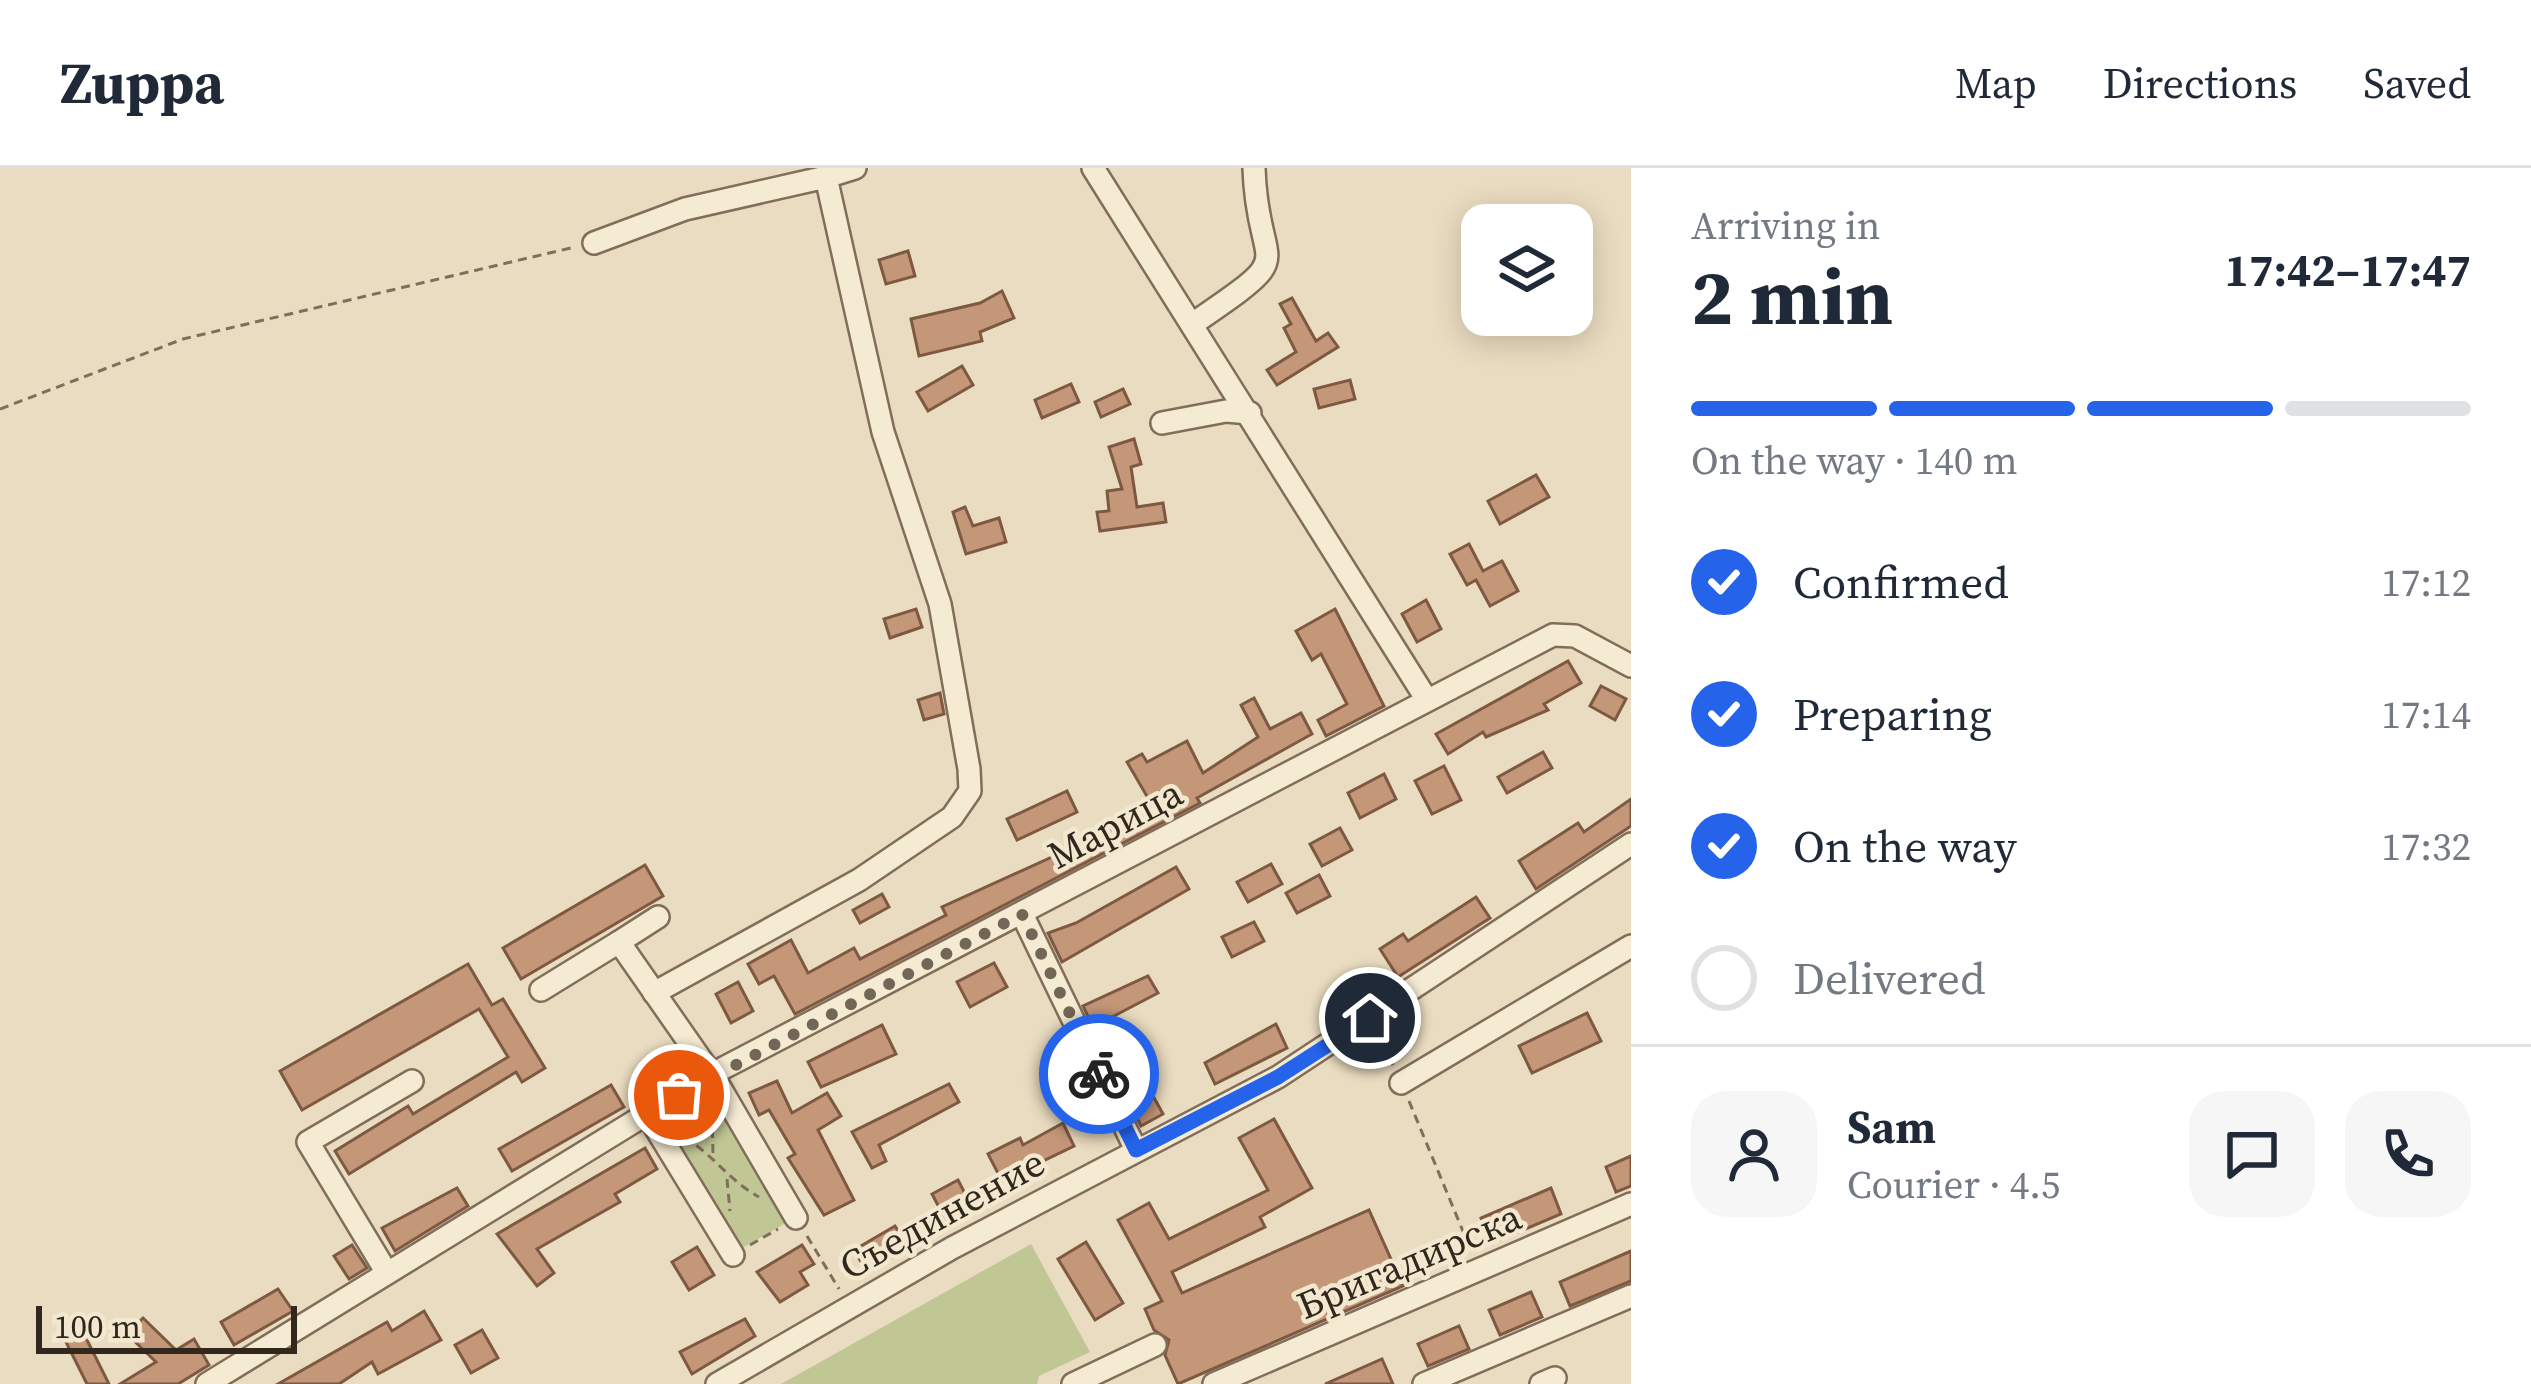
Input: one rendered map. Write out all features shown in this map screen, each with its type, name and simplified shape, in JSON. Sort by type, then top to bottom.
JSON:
[{"type":"street","points":[[594,243],[686,209],[855,168]]},
{"type":"street","points":[[1093,168],[1426,700]]},
{"type":"street","points":[[1194,323],[1265,272],[1271,253],[1254,168]]},
{"type":"street","points":[[654,993],[859,880],[952,817],[970,791],[940,604],[884,432],[826,177]]},
{"type":"street","points":[[1162,423],[1226,411],[1250,413]]},
{"type":"street","name":"Марица","points":[[206,1384],[710,1075],[1553,635],[1574,636],[1631,666]]},
{"type":"street","name":"Съединение","points":[[717,1384],[850,1306],[1278,1077],[1631,844]]},
{"type":"street","points":[[1022,914],[1136,1150]]},
{"type":"street","points":[[541,990],[658,917]]},
{"type":"street","points":[[619,942],[710,1075],[796,1218]]},
{"type":"street","points":[[1401,1083],[1631,946]]},
{"type":"street","points":[[387,1274],[308,1142],[412,1082]]},
{"type":"street","points":[[647,1114],[734,1255]]},
{"type":"street","name":"Бригадирска","points":[[1222,1382],[1631,1204]]},
{"type":"street","points":[[1424,1384],[1631,1296]]},
{"type":"street","points":[[1073,1384],[1155,1345]]},
{"type":"path","points":[[0,409],[183,339],[594,243]]},
{"type":"path","points":[[1370,1018],[1479,1271]]},
{"type":"path","points":[[680,1134],[713,1154],[727,1179],[761,1198]]},
{"type":"path","points":[[734,1255],[796,1218],[850,1306]]},
{"type":"green space","points":[[708,1085],[796,1217],[732,1254],[652,1116]]},
{"type":"green space","points":[[1031,1244],[1090,1352],[1039,1376],[1037,1384],[781,1384]]},
{"type":"building","points":[[908,251],[915,276],[886,284],[879,260]]},
{"type":"building","points":[[1002,291],[1014,318],[980,332],[982,341],[919,356],[911,319],[980,303]]},
{"type":"building","points":[[1292,298],[1316,341],[1328,333],[1338,347],[1277,385],[1267,370],[1296,352],[1284,328],[1291,324],[1280,304]]},
{"type":"building","points":[[962,366],[973,385],[928,411],[917,392]]},
{"type":"building","points":[[1350,380],[1355,399],[1319,408],[1314,389]]},
{"type":"building","points":[[1071,384],[1079,402],[1042,418],[1035,400]]},
{"type":"building","points":[[1123,389],[1130,404],[1101,417],[1095,402]]},
{"type":"building","points":[[1134,439],[1141,464],[1131,467],[1137,507],[1163,503],[1166,522],[1100,531],[1097,512],[1109,511],[1107,491],[1122,489],[1109,447]]},
{"type":"building","points":[[1536,475],[1549,497],[1500,524],[1488,501]]},
{"type":"building","points":[[965,507],[973,526],[999,518],[1006,542],[966,554],[953,512]]},
{"type":"building","points":[[1469,544],[1483,571],[1502,561],[1518,591],[1490,606],[1476,580],[1467,585],[1450,554]]},
{"type":"building","points":[[1426,600],[1441,629],[1417,642],[1402,614]]},
{"type":"building","points":[[916,609],[922,627],[890,638],[884,619]]},
{"type":"building","points":[[1335,609],[1384,706],[1326,736],[1318,720],[1347,704],[1321,654],[1312,660],[1296,631]]},
{"type":"building","points":[[1568,661],[1581,683],[1544,704],[1548,710],[1486,737],[1483,732],[1448,754],[1436,734]]},
{"type":"building","points":[[1601,686],[1626,699],[1615,720],[1590,706]]},
{"type":"building","points":[[940,693],[944,714],[924,720],[918,700]]},
{"type":"building","points":[[1254,698],[1270,729],[1301,713],[1312,734],[1197,798],[1200,803],[795,1014],[774,976],[759,984],[748,964],[791,940],[808,973],[854,948],[860,959],[946,915],[942,907],[1155,810],[1127,762],[1142,754],[1147,762],[1187,741],[1203,773],[1258,737],[1241,705]]},
{"type":"building","points":[[1543,752],[1552,768],[1507,793],[1498,777]]},
{"type":"building","points":[[1444,766],[1461,800],[1432,814],[1415,781]]},
{"type":"building","points":[[1384,774],[1396,799],[1360,818],[1348,793]]},
{"type":"building","points":[[1067,791],[1077,812],[1017,840],[1007,819]]},
{"type":"building","points":[[1631,799],[1631,826],[1536,889],[1519,861],[1578,823],[1584,832]]},
{"type":"building","points":[[1340,828],[1352,850],[1322,866],[1310,844]]},
{"type":"building","points":[[1271,864],[1282,884],[1248,902],[1237,882]]},
{"type":"building","points":[[645,865],[663,896],[521,979],[503,948]]},
{"type":"building","points":[[1176,867],[1189,889],[1062,962],[1048,933],[1076,923]]},
{"type":"building","points":[[1319,875],[1330,896],[1297,913],[1286,893]]},
{"type":"building","points":[[882,894],[889,907],[860,923],[853,910]]},
{"type":"building","points":[[1476,897],[1490,918],[1398,977],[1380,949],[1403,934],[1408,941]]},
{"type":"building","points":[[1254,922],[1264,941],[1232,957],[1222,937]]},
{"type":"building","points":[[994,963],[1007,987],[970,1007],[957,982]]},
{"type":"building","points":[[468,964],[492,1005],[503,999],[545,1068],[522,1082],[516,1072],[349,1174],[335,1151],[408,1106],[413,1114],[508,1057],[479,1009],[302,1110],[280,1071]]},
{"type":"building","points":[[1148,976],[1158,993],[1110,1018],[1163,1114],[1141,1126],[1083,1006]]},
{"type":"building","points":[[738,982],[753,1011],[731,1023],[716,994]]},
{"type":"building","points":[[1587,1013],[1601,1041],[1532,1073],[1519,1046]]},
{"type":"building","points":[[1276,1024],[1287,1048],[1215,1084],[1205,1063]]},
{"type":"building","points":[[882,1025],[896,1054],[821,1087],[808,1062]]},
{"type":"building","points":[[1072,1052],[1087,1082],[1073,1089],[1058,1059]]},
{"type":"building","points":[[777,1081],[792,1113],[827,1093],[841,1116],[818,1130],[854,1200],[824,1215],[788,1158],[795,1154],[769,1110],[759,1115],[749,1093]]},
{"type":"building","points":[[949,1084],[959,1102],[879,1145],[886,1161],[872,1168],[852,1132]]},
{"type":"building","points":[[611,1085],[624,1107],[512,1171],[499,1149]]},
{"type":"building","points":[[1274,1119],[1312,1188],[1260,1217],[1265,1227],[1172,1272],[1182,1293],[1369,1210],[1403,1286],[1178,1384],[1165,1355],[1169,1340],[1154,1330],[1145,1309],[1162,1301],[1118,1220],[1149,1203],[1169,1239],[1268,1190],[1239,1138]]},
{"type":"building","points":[[1063,1123],[1074,1146],[1002,1181],[988,1154],[1020,1138],[1023,1145]]},
{"type":"building","points":[[645,1148],[657,1169],[615,1194],[620,1202],[537,1249],[554,1273],[537,1286],[497,1234]]},
{"type":"building","points":[[1631,1156],[1631,1186],[1616,1192],[1606,1167]]},
{"type":"building","points":[[958,1180],[974,1211],[948,1224],[932,1194]]},
{"type":"building","points":[[457,1188],[468,1206],[395,1251],[382,1228]]},
{"type":"building","points":[[1551,1188],[1561,1214],[1492,1243],[1481,1218]]},
{"type":"building","points":[[895,1226],[908,1247],[867,1272],[854,1250]]},
{"type":"building","points":[[1086,1242],[1123,1303],[1095,1320],[1058,1259]]},
{"type":"building","points":[[352,1245],[367,1268],[349,1279],[334,1256]]},
{"type":"building","points":[[802,1245],[814,1264],[800,1272],[808,1285],[780,1302],[757,1272]]},
{"type":"building","points":[[697,1247],[714,1275],[689,1290],[672,1262]]},
{"type":"building","points":[[1631,1251],[1631,1281],[1570,1306],[1560,1282]]},
{"type":"building","points":[[278,1289],[293,1311],[234,1345],[221,1322]]},
{"type":"building","points":[[1531,1292],[1542,1317],[1500,1335],[1489,1310]]},
{"type":"building","points":[[424,1311],[441,1340],[378,1374],[372,1362],[339,1384],[278,1384],[387,1322],[392,1331]]},
{"type":"building","points":[[143,1318],[176,1350],[194,1339],[209,1365],[178,1384],[120,1384],[156,1362],[127,1334]]},
{"type":"building","points":[[745,1319],[755,1336],[692,1374],[680,1352]]},
{"type":"building","points":[[80,1326],[109,1384],[87,1384],[63,1336]]},
{"type":"building","points":[[1459,1326],[1469,1349],[1428,1366],[1418,1344]]},
{"type":"building","points":[[482,1330],[498,1358],[471,1373],[455,1345]]},
{"type":"building","points":[[1382,1359],[1393,1384],[1325,1384]]},
{"type":"way so far","points":[[679,1095],[1022,914],[1099,1074]]},
{"type":"route","points":[[1099,1074],[1136,1150],[1278,1077],[1370,1018]]}]
